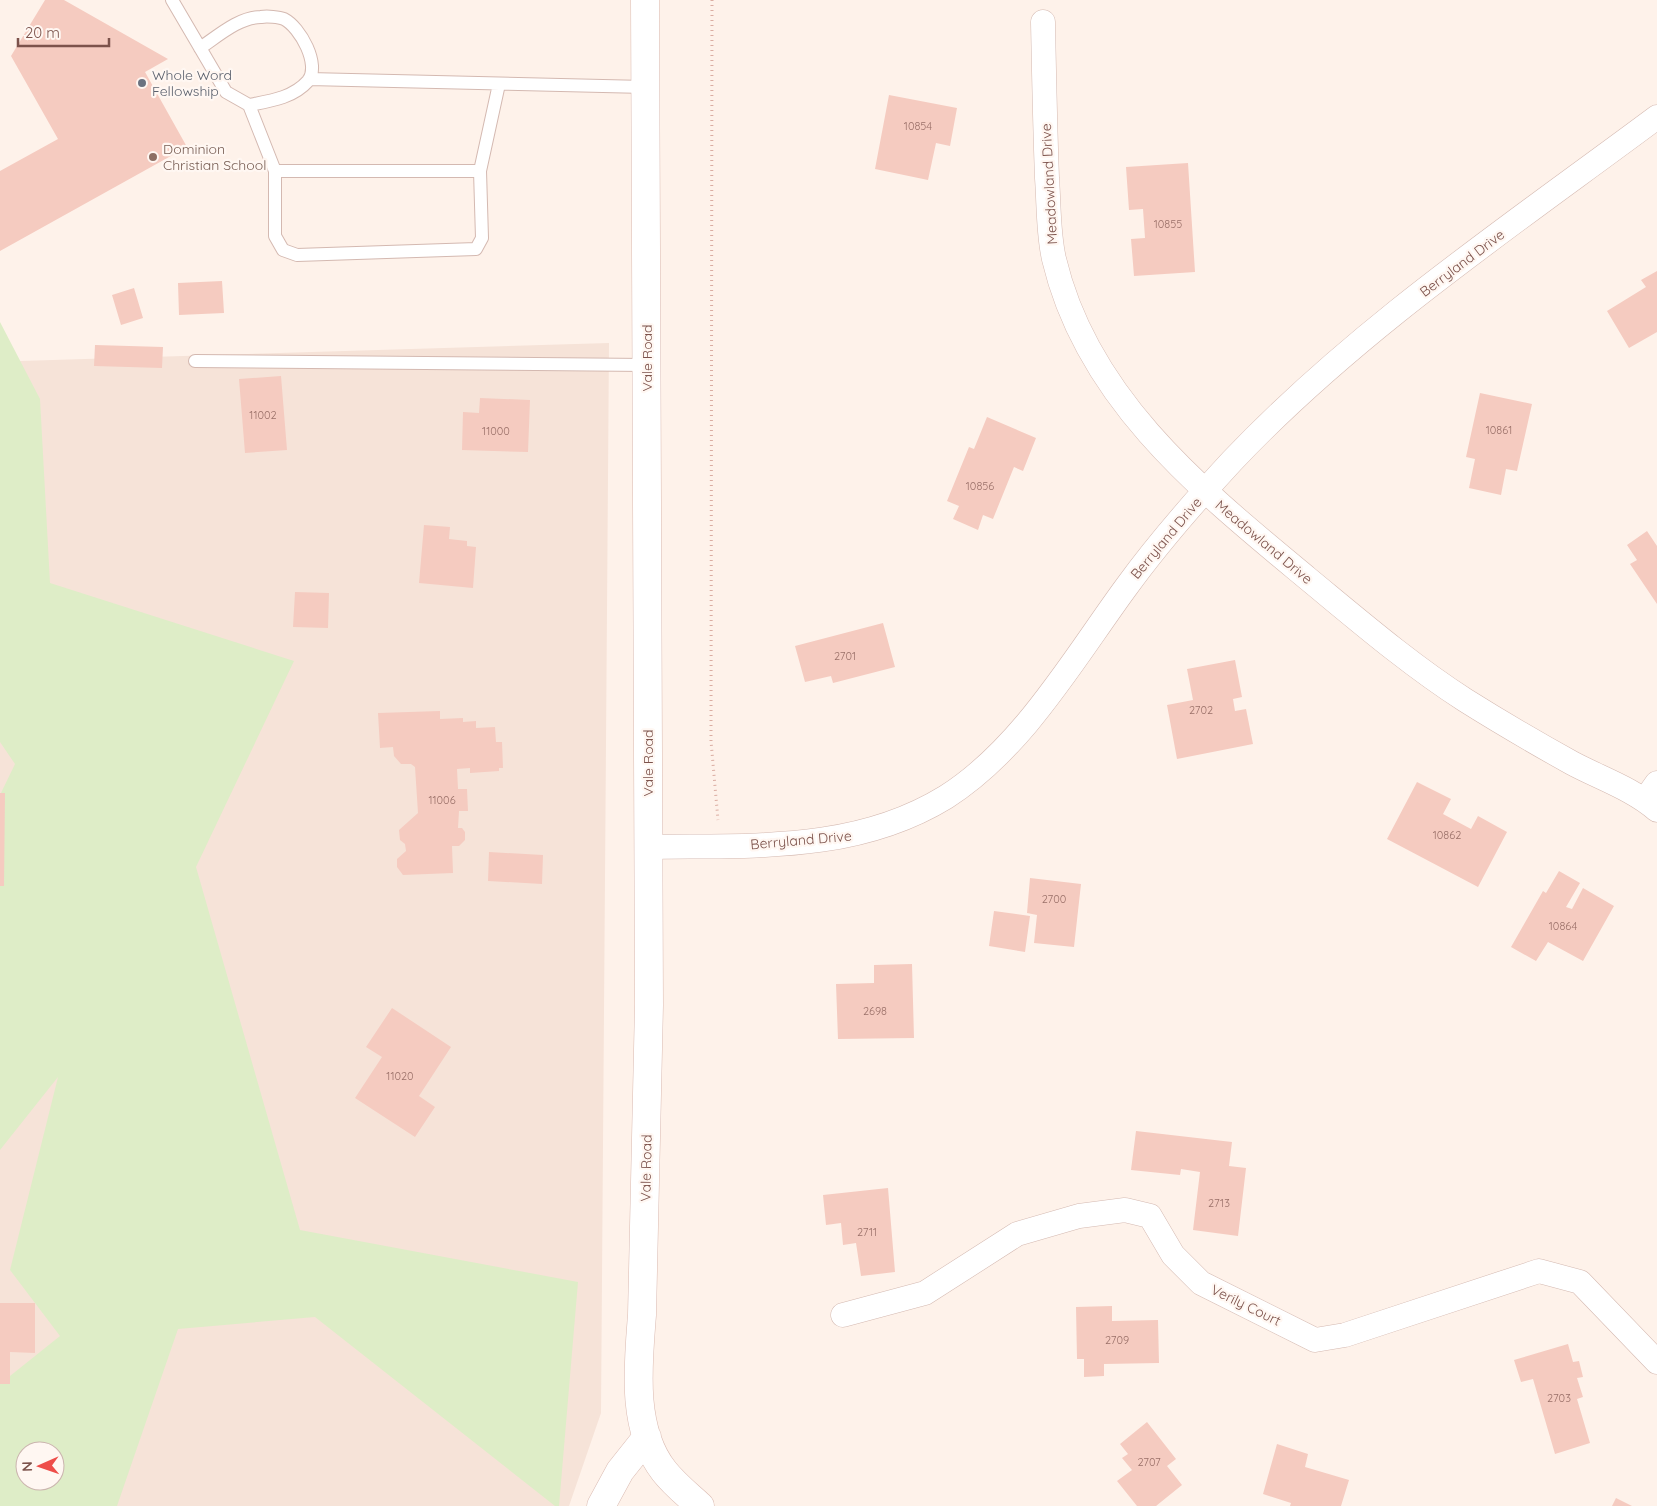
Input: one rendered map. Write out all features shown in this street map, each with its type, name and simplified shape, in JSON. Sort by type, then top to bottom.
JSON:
[{"type":"main road","name":"Vale Road","points":[[645,0],[649,1005],[642,1315],[639,1354],[640,1397],[647,1437],[664,1471],[681,1490],[700,1506]]},
{"type":"main road","points":[[601,1506],[620,1471],[647,1437]]},
{"type":"street","name":"Meadowland Drive","points":[[1043,22],[1045,129],[1050,234],[1054,258],[1070,311],[1092,358],[1121,402],[1185,472],[1205,491],[1245,527],[1399,654],[1474,705],[1573,763],[1653,798]]},
{"type":"street","name":"Berryland Drive","points":[[648,847],[720,846],[814,841],[858,834],[903,819],[946,796],[986,767],[1021,732],[1130,581],[1205,491],[1236,458],[1341,358],[1426,289],[1657,117]]},
{"type":"street","name":"Verily Court","points":[[843,1315],[925,1293],[1017,1234],[1079,1216],[1125,1210],[1150,1216],[1172,1255],[1201,1283],[1315,1340],[1345,1335],[1539,1271],[1580,1282],[1657,1362]]},
{"type":"lane","points":[[172,0],[226,92],[249,105],[275,171],[275,236],[283,250],[297,255],[476,249],[482,238],[480,171],[499,84]]},
{"type":"lane","points":[[200,48],[238,23],[260,16],[284,19],[301,35],[312,59],[309,79],[294,93],[249,105]]},
{"type":"lane","points":[[309,79],[646,87]]},
{"type":"lane","points":[[275,171],[480,171]]},
{"type":"lane","points":[[195,361],[647,365]]},
{"type":"path","points":[[712,0],[712,741],[720,846]]},
{"type":"shaded area","points":[[609,343],[601,1413],[569,1506],[0,1506],[0,358],[20,361]]},
{"type":"green space","points":[[0,322],[40,399],[50,583],[294,661],[196,867],[300,1230],[578,1282],[559,1506],[555,1506],[315,1317],[178,1329],[117,1506],[0,1506],[0,1384],[60,1336],[10,1270],[58,1077],[0,1150],[0,795],[15,764],[0,742]]},
{"type":"building","name":"Whole Word Fellowship","points":[[45,0],[64,0],[168,59],[145,72],[187,147],[0,251],[0,171],[58,139],[11,56]]},
{"type":"building","points":[[889,95],[957,108],[950,146],[936,143],[928,180],[875,169]]},
{"type":"building","points":[[1188,163],[1195,272],[1134,276],[1131,239],[1145,238],[1143,209],[1129,210],[1126,167]]},
{"type":"building","points":[[1657,271],[1657,332],[1629,348],[1607,311],[1646,287],[1641,280]]},
{"type":"building","points":[[222,281],[224,313],[179,315],[178,283]]},
{"type":"building","points":[[134,288],[143,318],[121,325],[112,295]]},
{"type":"building","points":[[95,345],[163,347],[162,368],[94,366]]},
{"type":"building","points":[[281,376],[287,450],[245,453],[239,379]]},
{"type":"building","points":[[1480,393],[1532,404],[1517,471],[1506,469],[1501,495],[1469,488],[1475,459],[1466,457]]},
{"type":"building","points":[[480,398],[530,400],[528,452],[462,450],[463,412],[479,413]]},
{"type":"building","points":[[987,417],[1036,438],[1023,471],[1014,467],[993,519],[983,515],[978,530],[953,519],[959,506],[947,501],[969,447],[974,449]]},
{"type":"building","points":[[424,525],[450,527],[449,539],[467,541],[467,546],[476,547],[473,588],[419,583]]},
{"type":"building","points":[[1647,531],[1657,546],[1657,604],[1630,564],[1637,560],[1627,545]]},
{"type":"building","points":[[295,592],[329,593],[328,628],[293,627]]},
{"type":"building","points":[[883,623],[895,667],[833,683],[831,676],[805,682],[795,646]]},
{"type":"building","points":[[1235,660],[1242,697],[1233,699],[1235,711],[1246,709],[1253,744],[1177,759],[1167,705],[1193,700],[1187,669]]},
{"type":"building","points":[[440,711],[440,719],[463,718],[463,722],[476,721],[476,728],[495,727],[496,742],[502,742],[503,768],[499,768],[499,771],[470,773],[470,768],[457,769],[458,789],[467,789],[468,811],[459,811],[458,828],[462,828],[465,832],[465,840],[459,846],[452,846],[453,873],[403,875],[397,867],[397,859],[406,851],[405,844],[400,840],[399,830],[418,813],[415,767],[411,764],[401,764],[394,756],[393,747],[380,748],[378,713]]},
{"type":"building","points":[[1417,782],[1451,799],[1443,814],[1471,829],[1478,816],[1507,832],[1478,887],[1387,839]]},
{"type":"building","points":[[0,793],[5,793],[4,886],[0,886]]},
{"type":"building","points":[[489,852],[543,855],[542,884],[488,881]]},
{"type":"building","points":[[1559,871],[1580,883],[1566,907],[1572,909],[1583,888],[1614,906],[1583,961],[1548,942],[1536,961],[1511,947],[1543,891],[1546,893]]},
{"type":"building","points":[[1030,878],[1081,884],[1074,947],[1034,943],[1037,915],[1027,913]]},
{"type":"building","points":[[994,911],[1030,916],[1025,952],[989,946]]},
{"type":"building","points":[[912,964],[914,1038],[838,1039],[836,984],[874,983],[874,965]]},
{"type":"building","points":[[392,1008],[451,1047],[419,1096],[435,1107],[415,1137],[355,1098],[382,1057],[366,1047]]},
{"type":"building","points":[[1136,1131],[1232,1142],[1229,1166],[1246,1168],[1238,1236],[1193,1230],[1200,1172],[1181,1169],[1180,1175],[1131,1170]]},
{"type":"building","points":[[888,1188],[895,1272],[861,1276],[856,1243],[843,1245],[841,1223],[826,1225],[823,1195]]},
{"type":"building","points":[[0,1303],[35,1303],[35,1353],[10,1352],[10,1384],[0,1384]]},
{"type":"building","points":[[1112,1306],[1112,1321],[1158,1320],[1159,1363],[1104,1364],[1104,1376],[1084,1377],[1084,1359],[1077,1359],[1076,1307]]},
{"type":"building","points":[[1568,1344],[1573,1362],[1579,1361],[1583,1377],[1577,1378],[1583,1397],[1577,1399],[1590,1443],[1555,1454],[1533,1379],[1521,1382],[1514,1360]]},
{"type":"building","points":[[1147,1422],[1176,1459],[1167,1466],[1182,1485],[1156,1506],[1137,1506],[1117,1481],[1132,1470],[1122,1458],[1128,1454],[1120,1444]]},
{"type":"building","points":[[1277,1444],[1308,1454],[1305,1467],[1349,1480],[1341,1506],[1290,1506],[1291,1503],[1263,1494]]},
{"type":"building","points":[[1616,1498],[1632,1506],[1612,1506]]},
{"type":"place","name":"Whole Word Fellowship","points":[[142,83]]},
{"type":"place","name":"Dominion Christian School","points":[[153,157]]}]
